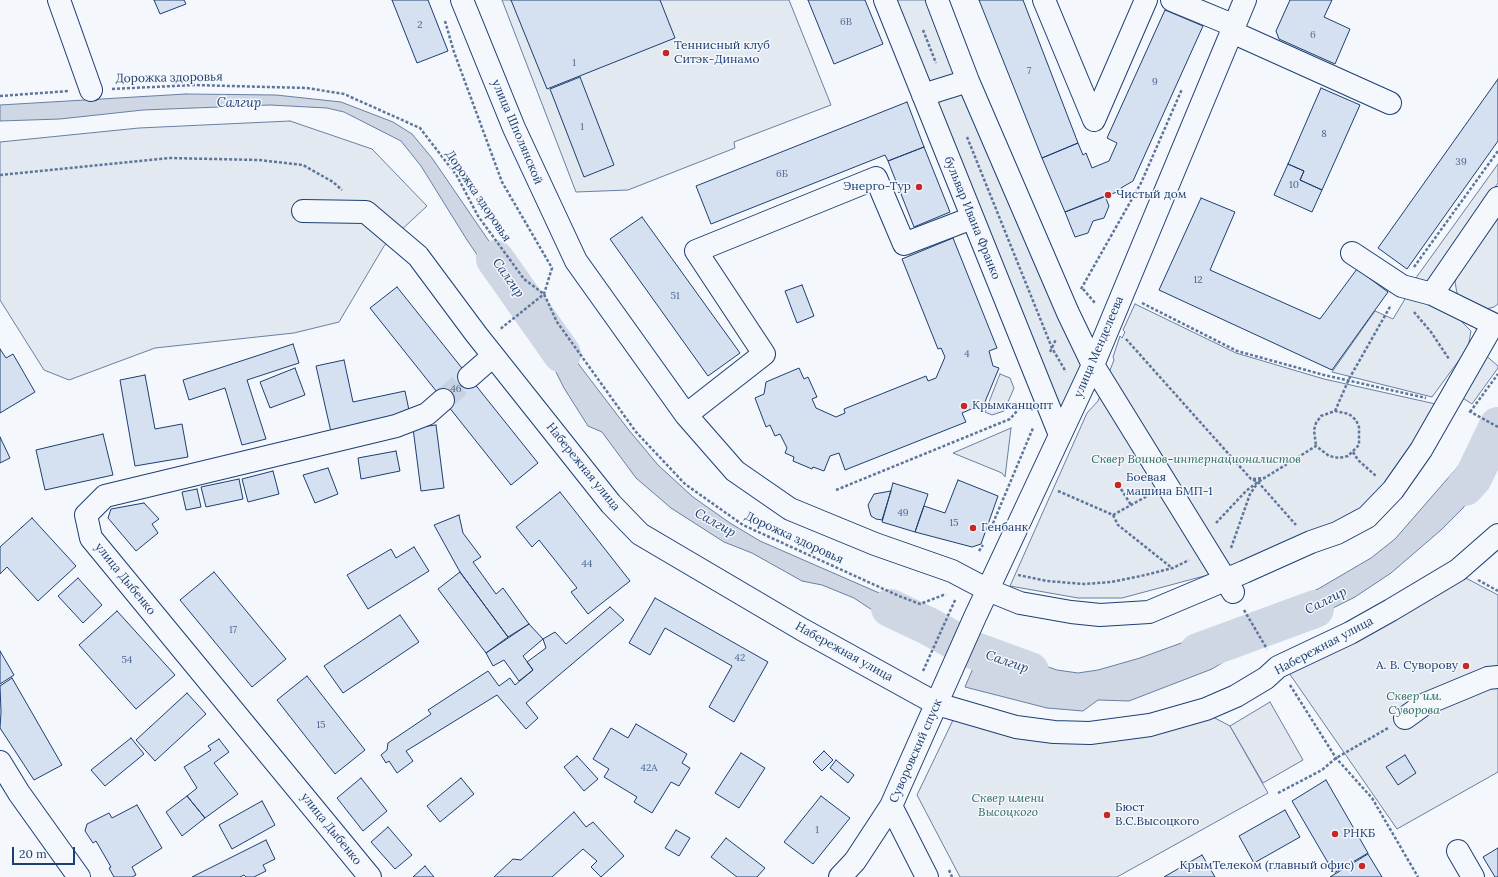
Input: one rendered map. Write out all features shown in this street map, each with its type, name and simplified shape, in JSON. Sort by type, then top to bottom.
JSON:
[{"type":"street","points":[[59,0],[91,90]]},
{"type":"street","name":"улица Шполянской","points":[[462,0],[518,135],[576,261],[686,416]]},
{"type":"street","name":"бульвар Ивана Франко","points":[[885,0],[1060,435]]},
{"type":"street","points":[[937,0],[968,81],[1092,365],[1229,586]]},
{"type":"street","points":[[1044,0],[1094,120],[1146,0]]},
{"type":"street","points":[[1172,0],[1390,103]]},
{"type":"street","name":"улица Менделеева","points":[[940,696],[1092,365],[1245,0]]},
{"type":"street","points":[[922,95],[968,81]]},
{"type":"street","points":[[972,218],[904,244],[876,178],[696,250],[764,354],[686,416],[735,471],[790,509],[875,544],[952,572],[988,590],[1020,603],[1071,612],[1126,614],[1149,612],[1229,586],[1311,542],[1337,533],[1367,517],[1393,490],[1421,450],[1495,320],[1432,294],[1401,285],[1352,253]]},
{"type":"street","points":[[1432,294],[1498,198]]},
{"type":"street","points":[[303,211],[366,212]]},
{"type":"street","name":"Набережная улица","points":[[366,212],[418,256],[494,356],[612,504],[640,534],[803,630],[940,696],[1016,727],[1054,732],[1090,733],[1150,725],[1206,709],[1236,696],[1266,678],[1274,660],[1350,633],[1458,570],[1495,543]]},
{"type":"street","points":[[469,377],[494,356]]},
{"type":"street","name":"улица Дыбенко","points":[[370,877],[91,538],[86,515],[105,496],[396,426],[427,414],[443,400]]},
{"type":"street","points":[[1405,718],[1423,705],[1488,678],[1498,677]]},
{"type":"street","name":"Суворовский спуск","points":[[927,877],[891,806],[940,696]]},
{"type":"street","points":[[0,762],[19,792],[79,877]]},
{"type":"street","points":[[840,877],[855,861],[891,806]]},
{"type":"street","points":[[1458,851],[1473,877]]},
{"type":"path","points":[[444,15],[454,52],[502,182],[552,268],[544,294],[498,332]]},
{"type":"path","points":[[922,29],[946,88]]},
{"type":"path","name":"Дорожка здоровья","points":[[0,96],[193,85],[306,88],[344,94],[420,128],[456,176],[478,216],[524,279],[544,294],[557,322],[636,432],[685,484],[743,525],[899,596],[920,604],[945,593],[956,598],[921,677]]},
{"type":"path","points":[[964,132],[1052,348],[1079,394]]},
{"type":"path","points":[[1335,410],[1349,379],[1401,285],[1498,151]]},
{"type":"path","points":[[0,175],[169,158],[259,160],[303,165],[333,182],[366,212]]},
{"type":"path","points":[[1401,285],[1412,310],[1431,332],[1462,380]]},
{"type":"path","points":[[1135,300],[1237,351],[1324,375],[1349,379],[1427,398],[1449,401],[1498,427]]},
{"type":"path","points":[[1111,321],[1251,479],[1258,482],[1311,542]]},
{"type":"path","points":[[1470,412],[1498,374]]},
{"type":"path","points":[[1027,399],[1029,406]]},
{"type":"path","points":[[1335,410],[1349,414],[1356,420],[1359,427],[1359,445],[1348,456],[1339,458],[1328,456],[1316,446],[1314,440],[1316,422],[1321,416],[1335,410]]},
{"type":"path","points":[[990,529],[1033,428],[1032,421]]},
{"type":"path","points":[[1214,525],[1246,491],[1264,478],[1316,446]]},
{"type":"path","points":[[1353,452],[1358,460],[1393,490]]},
{"type":"path","points":[[1251,479],[1264,478]]},
{"type":"path","points":[[1229,551],[1250,494],[1258,482]]},
{"type":"path","points":[[1121,489],[1131,505]]},
{"type":"path","points":[[1056,490],[1113,515],[1118,525],[1173,568]]},
{"type":"path","points":[[1113,515],[1153,493],[1171,492]]},
{"type":"path","points":[[979,552],[984,544]]},
{"type":"path","points":[[1017,575],[1046,581],[1084,584],[1111,582],[1173,568],[1189,560],[1190,554]]},
{"type":"path","points":[[1229,586],[1336,758],[1372,798],[1418,877]]},
{"type":"path","points":[[1278,793],[1322,770],[1336,758],[1405,718]]},
{"type":"path","points":[[946,864],[952,877]]},
{"type":"green space","name":"Теннисный клуб Ситэк-Динамо","points":[[502,0],[789,0],[831,105],[734,142],[735,148],[628,190],[576,192]]},
{"type":"green space","points":[[894,0],[927,0],[959,80],[929,89]]},
{"type":"green space","points":[[961,87],[1083,365],[1060,413],[932,95]]},
{"type":"green space","points":[[290,121],[372,149],[427,206],[384,246],[339,322],[294,333],[155,348],[69,380],[44,370],[0,300],[0,142],[139,128]]},
{"type":"green space","points":[[1498,164],[1498,183],[1431,277],[1425,284],[1413,282]]},
{"type":"green space","points":[[1498,213],[1498,304],[1494,307],[1486,309],[1465,301],[1457,293],[1455,282],[1461,265]]},
{"type":"green space","points":[[1408,294],[1460,320],[1471,331],[1468,348],[1432,397],[1332,372],[1375,311],[1393,319]]},
{"type":"green space","name":"Сквер Воинов-интернационалистов","points":[[1135,304],[1236,353],[1324,379],[1440,405],[1377,497],[1344,521],[1245,565],[1122,598],[1078,598],[1010,586],[1087,413],[1098,401],[1114,360],[1113,357],[1120,336],[1122,338],[1125,332],[1123,330]]},
{"type":"green space","points":[[1483,353],[1498,366],[1498,368],[1472,404],[1455,393]]},
{"type":"green space","points":[[1000,374],[1010,378],[1014,388],[1004,411],[992,415],[985,412]]},
{"type":"green space","points":[[1011,428],[1005,477],[1002,473],[953,453]]},
{"type":"green space","name":"Сквер им. Суворова","points":[[1462,576],[1498,595],[1498,772],[1397,829],[1289,673]]},
{"type":"green space","name":"Сквер имени Высоцкого","points":[[1213,717],[1230,726],[1268,793],[1117,877],[960,877],[917,795],[954,718],[1010,733]]},
{"type":"shaded area","points":[[1270,702],[1303,760],[1263,783],[1230,726]]},
{"type":"water","points":[[186,94],[276,95],[341,102],[393,122],[412,134],[432,158],[528,298],[515,310],[467,240],[421,166],[401,141],[344,112],[327,108],[270,105],[143,110],[60,119],[0,121],[0,105]]},
{"type":"water","points":[[539,306],[580,366],[628,429],[658,465],[693,497],[730,523],[760,541],[941,620],[929,647],[918,633],[869,608],[854,598],[822,585],[802,581],[752,553],[724,542],[671,508],[636,478],[602,432],[588,426],[564,388],[547,354],[523,319]]},
{"type":"water","points":[[1479,436],[1498,445],[1498,453],[1488,475],[1463,508],[1441,530],[1391,573],[1355,597],[1307,621],[1272,635],[1260,615],[1318,589],[1371,558],[1395,539],[1462,462]]},
{"type":"water","points":[[1242,621],[1253,644],[1212,669],[1129,701],[1098,700],[1083,711],[1047,708],[965,687],[979,654],[994,648],[1057,670],[1078,673],[1098,670],[1140,658]]},
{"type":"building","points":[[154,0],[184,0],[186,4],[160,14]]},
{"type":"building","points":[[392,0],[428,0],[448,51],[417,63]]},
{"type":"building","points":[[511,0],[660,0],[675,38],[547,89]]},
{"type":"building","points":[[808,0],[865,0],[883,44],[834,64]]},
{"type":"building","points":[[979,0],[1023,0],[1078,143],[1042,158]]},
{"type":"building","points":[[1290,0],[1332,0],[1324,17],[1350,29],[1335,64],[1279,39],[1276,31]]},
{"type":"building","points":[[1165,10],[1203,26],[1133,181],[1121,188],[1122,190],[1065,212],[1042,158],[1078,143],[1083,155],[1086,153],[1092,168],[1109,161],[1117,143],[1107,138]]},
{"type":"building","points":[[580,77],[614,165],[584,177],[550,89]]},
{"type":"building","points":[[1498,79],[1498,141],[1407,269],[1378,248]]},
{"type":"building","points":[[1321,88],[1360,105],[1322,190],[1300,180],[1304,171],[1288,164]]},
{"type":"building","points":[[907,102],[924,147],[888,161],[885,155],[711,224],[696,186]]},
{"type":"building","name":"Энерго-Тур","points":[[924,147],[950,212],[914,227],[888,161]]},
{"type":"building","points":[[1288,164],[1304,171],[1300,180],[1322,190],[1312,212],[1274,195]]},
{"type":"building","points":[[1105,196],[1109,206],[1104,218],[1093,221],[1088,233],[1075,237],[1065,212]]},
{"type":"building","points":[[1201,198],[1235,212],[1210,270],[1320,319],[1357,269],[1388,292],[1332,370],[1159,290]]},
{"type":"building","points":[[642,217],[740,353],[708,376],[610,239]]},
{"type":"building","points":[[953,238],[997,348],[989,351],[993,366],[999,368],[982,409],[976,407],[962,413],[966,422],[845,470],[839,453],[830,456],[824,471],[813,467],[812,469],[793,461],[794,457],[785,453],[787,448],[780,434],[775,436],[770,425],[766,427],[755,398],[764,394],[766,382],[799,368],[804,379],[808,377],[817,397],[812,399],[816,408],[836,417],[845,413],[844,409],[926,376],[928,381],[936,378],[945,357],[941,348],[938,349],[902,259]]},
{"type":"building","points":[[802,285],[814,316],[797,323],[785,291]]},
{"type":"building","points":[[397,287],[538,463],[511,485],[370,308]]},
{"type":"building","points":[[293,344],[299,363],[247,380],[266,439],[242,445],[225,388],[189,400],[183,380]]},
{"type":"building","points":[[0,349],[6,358],[13,354],[35,392],[0,413]]},
{"type":"building","points":[[344,360],[353,402],[405,391],[410,415],[331,432],[316,366]]},
{"type":"building","points":[[295,368],[305,395],[270,408],[260,382]]},
{"type":"building","points":[[145,375],[155,429],[182,424],[188,457],[135,466],[120,380]]},
{"type":"building","points":[[436,425],[444,488],[421,491],[413,428]]},
{"type":"building","points":[[103,434],[113,475],[45,490],[36,450]]},
{"type":"building","points":[[0,437],[10,458],[0,463]]},
{"type":"building","points":[[396,451],[400,471],[361,479],[358,458]]},
{"type":"building","points":[[328,468],[338,494],[315,503],[303,475]]},
{"type":"building","points":[[273,471],[279,494],[248,502],[242,479]]},
{"type":"building","points":[[239,479],[243,499],[206,507],[201,487]]},
{"type":"building","points":[[958,480],[998,496],[981,544],[972,547],[915,532],[924,506],[945,513]]},
{"type":"building","points":[[893,483],[928,494],[915,532],[882,522]]},
{"type":"building","points":[[197,489],[201,507],[186,510],[182,492]]},
{"type":"building","points":[[891,491],[882,520],[871,516],[868,505],[874,494]]},
{"type":"building","points":[[560,492],[630,581],[588,614],[571,592],[577,588],[539,540],[532,547],[516,527]]},
{"type":"building","points":[[144,503],[159,519],[152,524],[158,533],[136,551],[108,518],[111,509]]},
{"type":"building","points":[[459,515],[463,533],[481,557],[473,562],[496,594],[503,588],[529,624],[508,637],[460,572],[434,525]]},
{"type":"building","points":[[32,518],[76,566],[38,601],[7,567],[0,574],[0,547]]},
{"type":"building","points":[[414,547],[429,571],[368,609],[347,575],[391,549],[396,558]]},
{"type":"building","points":[[214,572],[286,659],[252,687],[180,600]]},
{"type":"building","points":[[460,572],[508,637],[486,653],[438,589]]},
{"type":"building","points":[[78,578],[102,605],[83,623],[58,596]]},
{"type":"building","points":[[655,598],[768,662],[734,722],[709,707],[732,666],[665,628],[650,655],[629,643]]},
{"type":"building","points":[[610,607],[624,620],[526,703],[538,718],[526,729],[497,695],[406,751],[413,761],[397,773],[389,761],[386,763],[381,755],[387,750],[388,743],[431,714],[428,710],[488,671],[499,686],[510,678],[515,685],[533,670],[527,662],[546,648],[543,639],[555,632],[566,644]]},
{"type":"building","points":[[117,611],[175,675],[136,709],[79,645]]},
{"type":"building","points":[[400,615],[419,642],[343,693],[324,666]]},
{"type":"building","points":[[529,624],[543,639],[523,656],[533,670],[519,681],[504,660],[493,666],[486,653]]},
{"type":"building","points":[[0,651],[14,675],[0,684]]},
{"type":"building","points":[[307,676],[365,750],[335,774],[277,700]]},
{"type":"building","points":[[12,678],[62,765],[34,780],[0,728],[0,686]]},
{"type":"building","points":[[187,693],[206,714],[155,761],[136,740]]},
{"type":"building","points":[[636,724],[687,754],[682,763],[690,768],[679,786],[671,782],[652,813],[634,802],[637,797],[604,777],[609,769],[593,759],[611,728],[628,738]]},
{"type":"building","points":[[131,738],[144,754],[105,786],[91,770]]},
{"type":"building","points":[[219,739],[229,752],[214,763],[238,794],[205,818],[187,796],[197,788],[184,767],[211,750],[208,746]]},
{"type":"building","points":[[824,751],[833,760],[822,771],[813,762]]},
{"type":"building","points":[[741,753],[765,768],[739,808],[715,793]]},
{"type":"building","points":[[1405,755],[1416,773],[1398,785],[1386,767]]},
{"type":"building","points":[[577,756],[598,779],[584,791],[564,767]]},
{"type":"building","points":[[836,760],[854,775],[848,783],[830,768]]},
{"type":"building","points":[[361,778],[387,811],[363,831],[337,798]]},
{"type":"building","points":[[461,778],[474,794],[440,822],[427,806]]},
{"type":"building","points":[[1326,780],[1368,853],[1334,873],[1292,801]]},
{"type":"building","points":[[187,796],[205,818],[182,836],[166,812]]},
{"type":"building","points":[[821,796],[850,818],[813,864],[784,842]]},
{"type":"building","points":[[262,801],[275,825],[232,849],[219,825]]},
{"type":"building","points":[[137,805],[162,848],[132,867],[136,875],[132,877],[114,877],[109,868],[111,867],[96,841],[93,843],[85,831],[87,824],[109,813],[112,818]]},
{"type":"building","points":[[1285,810],[1300,837],[1254,863],[1239,836]]},
{"type":"building","points":[[574,812],[586,827],[593,822],[624,856],[601,877],[591,867],[597,861],[583,849],[552,877],[494,877],[513,859],[521,860]]},
{"type":"building","points":[[388,827],[412,855],[395,869],[371,842]]},
{"type":"building","points":[[676,830],[690,838],[679,856],[665,848]]},
{"type":"building","points":[[726,838],[765,868],[757,877],[737,877],[711,857]]},
{"type":"building","points":[[266,840],[275,859],[263,865],[266,871],[254,877],[246,877],[244,875],[240,877],[192,877]]},
{"type":"building","points":[[1498,848],[1498,877],[1495,877],[1483,857]]},
{"type":"building","name":"КрымТелеком (главный офис)","points":[[1368,854],[1382,877],[1330,877]]},
{"type":"building","points":[[1202,855],[1215,877],[1164,877]]},
{"type":"building","points":[[425,866],[434,877],[413,877]]},
{"type":"waterway","name":"Салгир","points":[[495,259],[562,354]]},
{"type":"waterway","name":"Салгир","points":[[1465,487],[1473,478],[1498,426]]},
{"type":"waterway","name":"Салгир","points":[[890,608],[928,626],[970,649],[1030,671]]},
{"type":"waterway","name":"Салгир","points":[[1198,652],[1315,609]]},
{"type":"tunnel","points":[[443,400],[469,377]]},
{"type":"place","name":"Теннисный клуб Ситэк-Динамо","points":[[666,53]]},
{"type":"place","name":"Энерго-Тур","points":[[919,187]]},
{"type":"place","name":"Чистый дом","points":[[1108,195]]},
{"type":"place","name":"Крымканцопт","points":[[964,406]]},
{"type":"place","name":"Боевая машина БМП-1","points":[[1118,485]]},
{"type":"place","name":"Генбанк","points":[[973,528]]},
{"type":"place","name":"А. В. Суворову","points":[[1466,666]]},
{"type":"place","name":"Бюст В.С.Высоцкого","points":[[1107,815]]},
{"type":"place","name":"РНКБ","points":[[1335,834]]},
{"type":"place","name":"КрымТелеком (главный офис)","points":[[1362,866]]}]
